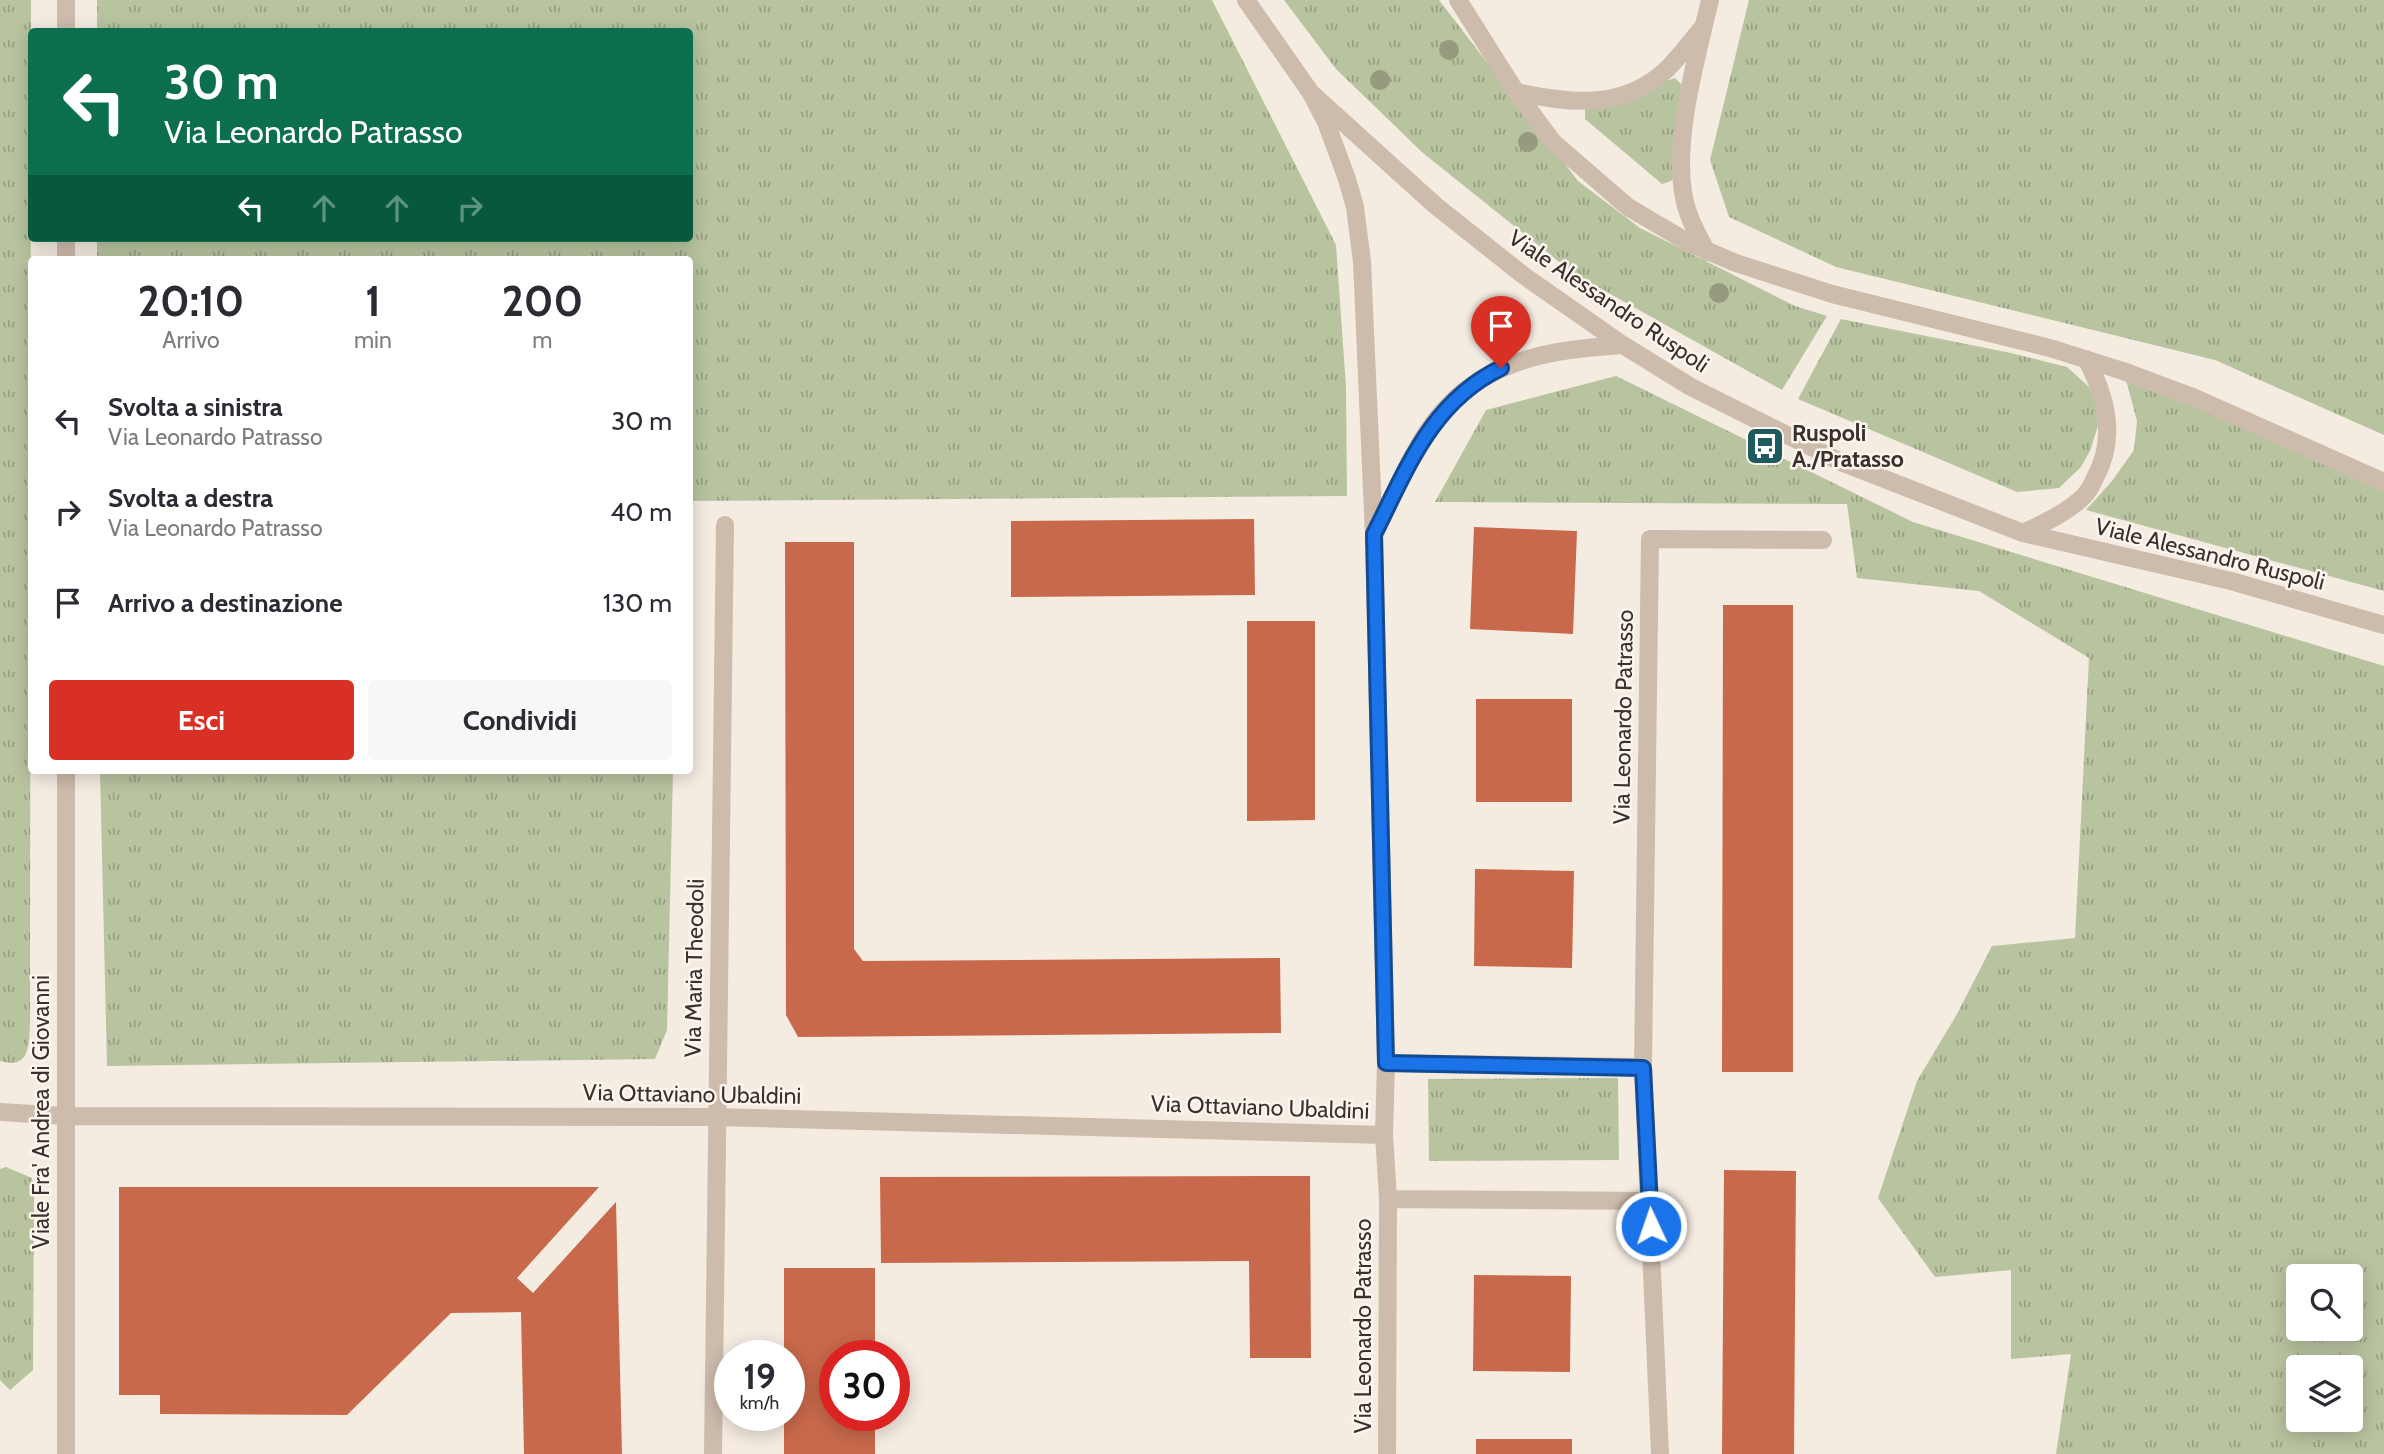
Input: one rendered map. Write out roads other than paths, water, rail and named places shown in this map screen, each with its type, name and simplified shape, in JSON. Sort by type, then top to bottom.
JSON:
[{"type":"street","points":[[66,0],[66,28]]},
{"type":"street","name":"Viale Alessandro Ruspoli","points":[[1246,0],[1311,93],[1392,168],[1523,275],[1623,345],[1691,387],[1841,462],[2022,533],[2275,593],[2384,625]]},
{"type":"street","points":[[1458,0],[1516,92],[1553,142],[1607,190],[1650,222],[1707,252],[1832,294],[2086,359],[2195,398],[2384,482]]},
{"type":"street","points":[[1707,252],[1689,218],[1681,181],[1685,124],[1710,0]]},
{"type":"street","points":[[1516,92],[1568,102],[1598,101],[1619,96],[1648,83],[1664,72],[1704,26]]},
{"type":"street","name":"Via Leonardo Patrasso","points":[[1311,93],[1336,147],[1355,207],[1362,262],[1374,534],[1386,1063],[1384,1135],[1388,1199],[1387,1454]]},
{"type":"street","name":"Via Leonardo Patrasso","points":[[1374,534],[1426,434],[1451,402],[1467,389],[1501,368],[1551,352],[1623,345]]},
{"type":"street","name":"Viale Alessandro Ruspoli","points":[[2022,533],[2055,517],[2085,495],[2103,462],[2108,443],[2106,407],[2086,359]]},
{"type":"street","name":"Via Maria Theodoli","points":[[713,1454],[725,526]]},
{"type":"street","name":"Via Leonardo Patrasso","points":[[1660,1454],[1643,1068],[1650,539],[1823,540]]},
{"type":"street","name":"Viale Fra' Andrea di Giovanni","points":[[66,774],[66,1454]]},
{"type":"street","points":[[1386,1063],[1643,1068]]},
{"type":"street","name":"Via Ottaviano Ubaldini","points":[[0,1112],[66,1116],[716,1117],[1384,1135]]},
{"type":"street","name":"Via Leonardo Patrasso","points":[[1388,1199],[1650,1200]]},
{"type":"place","name":"Ruspoli A./Pratasso","points":[[1765,446]]}]
